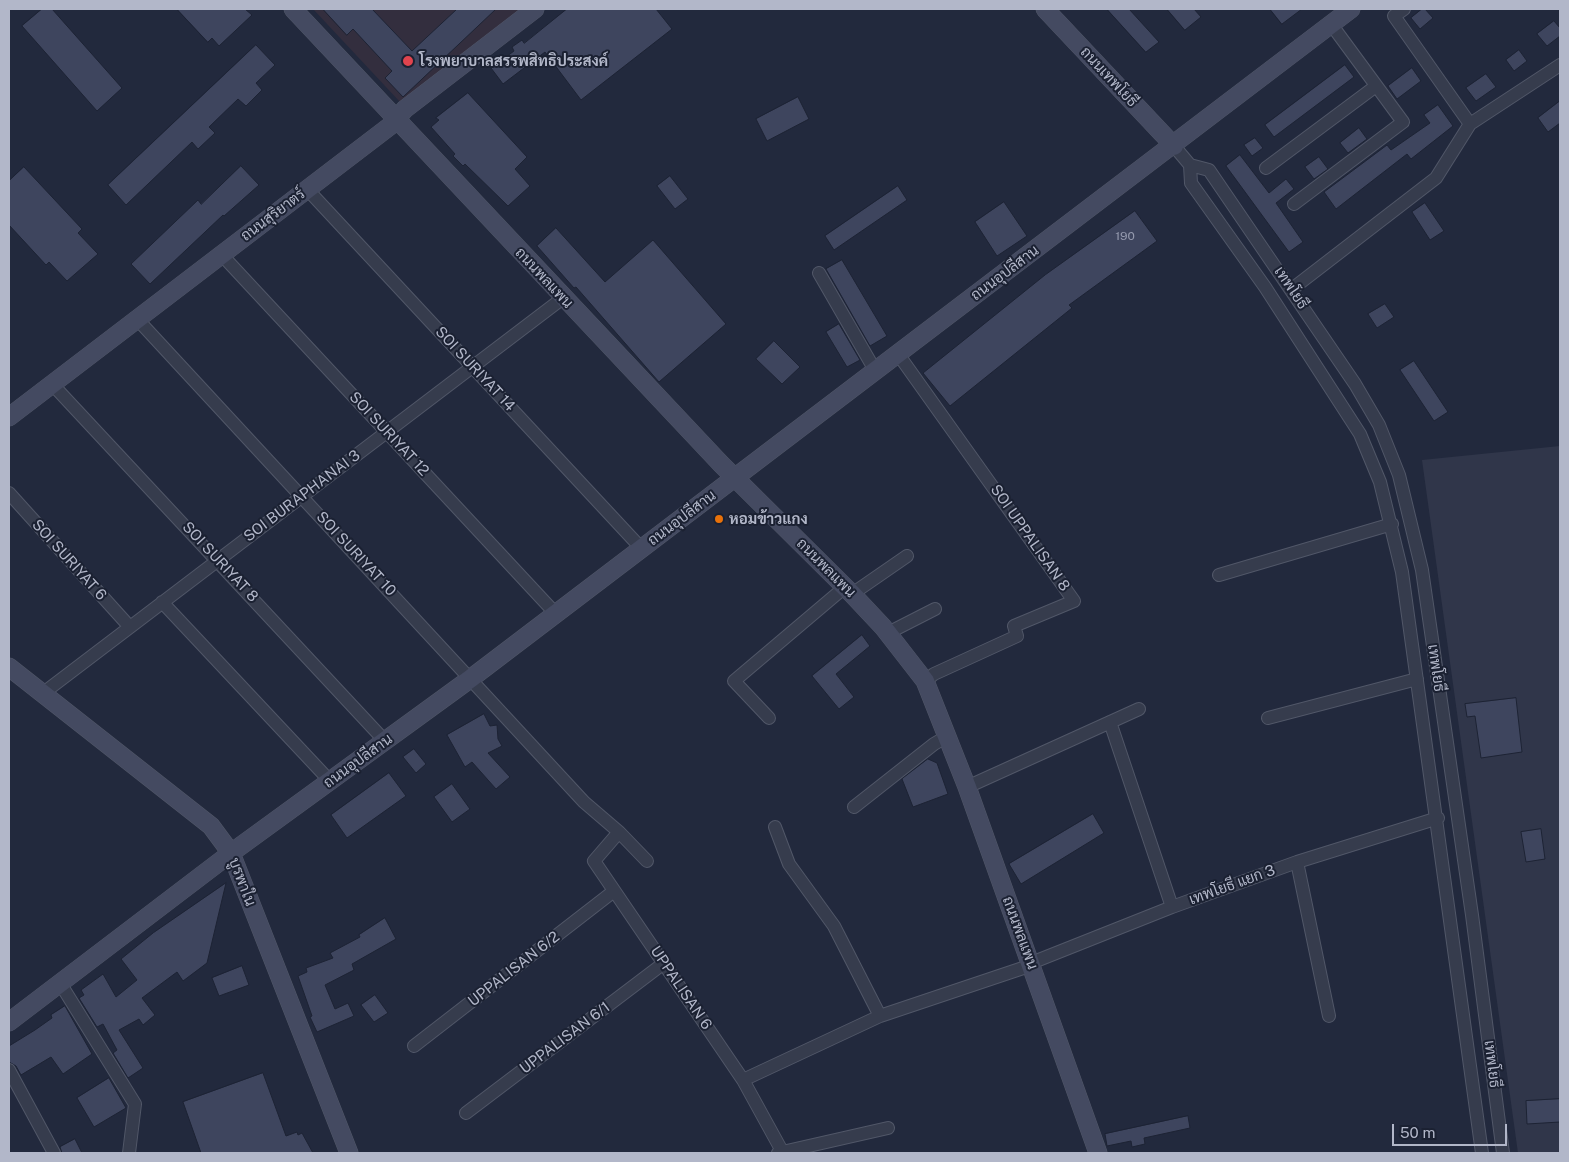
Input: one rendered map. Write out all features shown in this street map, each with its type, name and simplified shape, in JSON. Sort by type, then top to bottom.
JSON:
[{"type":"street","name":"ถนนพลแพน","points":[[293,9],[563,298],[735,478],[848,590],[888,634],[925,681],[967,787],[1032,964],[1098,1153]]},
{"type":"street","name":"ถนนสุริยาตร์","points":[[9,417],[307,189],[396,119],[405,109],[535,9]]},
{"type":"street","name":"ถนนเทพโยธี","points":[[1045,9],[1174,146]]},
{"type":"street","name":"ถนนอุปลีสาน","points":[[9,1022],[231,852],[470,679],[1352,9]]},
{"type":"street","points":[[1404,9],[1394,16],[1470,124]]},
{"type":"street","points":[[1294,204],[1403,122],[1331,24]]},
{"type":"street","points":[[1292,289],[1436,178],[1470,124],[1560,65]]},
{"type":"street","points":[[1266,168],[1376,86]]},
{"type":"street","name":"เทพโยธี","points":[[1174,146],[1190,165],[1209,170],[1292,289],[1355,384],[1379,425],[1399,475],[1422,570],[1472,916],[1503,1153]]},
{"type":"street","name":"เทพโยธี","points":[[1190,165],[1191,183],[1265,286],[1360,434],[1380,482],[1392,524],[1402,572],[1416,679],[1438,818],[1482,1153]]},
{"type":"street","name":"SOI SURIYAT 14","points":[[307,189],[642,549]]},
{"type":"street","name":"SOI SURIYAT 12","points":[[221,254],[556,614]]},
{"type":"street","points":[[820,273],[876,372]]},
{"type":"street","name":"SOI BURAPHANAI 3","points":[[42,694],[563,298]]},
{"type":"street","name":"SOI SURIYAT 10","points":[[138,320],[470,679]]},
{"type":"street","name":"SOI UPPALISAN 8","points":[[898,354],[1074,602],[1014,626],[1017,636],[934,674],[925,681]]},
{"type":"street","name":"SOI SURIYAT 8","points":[[53,385],[385,741]]},
{"type":"street","points":[[1360,434],[1379,425]]},
{"type":"street","name":"SOI SURIYAT 6","points":[[9,493],[129,626]]},
{"type":"street","points":[[1219,575],[1392,524]]},
{"type":"street","points":[[769,718],[734,681],[848,590],[906,556]]},
{"type":"street","points":[[162,602],[330,782]]},
{"type":"street","points":[[888,634],[935,609]]},
{"type":"street","name":"บูรพาใน","points":[[9,667],[211,826],[231,852],[349,1153]]},
{"type":"street","points":[[470,679],[584,802],[619,832],[647,861]]},
{"type":"street","points":[[1268,718],[1416,679]]},
{"type":"street","points":[[967,787],[1139,709]]},
{"type":"street","points":[[1110,722],[1172,907]]},
{"type":"street","points":[[854,806],[934,744],[946,737]]},
{"type":"street","name":"เทพโยธี แยก 3","points":[[744,1080],[880,1016],[1032,964],[1172,907],[1297,862],[1438,818]]},
{"type":"street","points":[[775,828],[789,864],[834,926],[880,1016]]},
{"type":"street","name":"UPPALISAN 6","points":[[619,832],[594,861],[744,1080],[780,1152]]},
{"type":"street","points":[[1297,862],[1329,1016]]},
{"type":"street","name":"UPPALISAN 6/2","points":[[414,1046],[614,891]]},
{"type":"street","points":[[1451,918],[1472,916]]},
{"type":"street","name":"UPPALISAN 6/1","points":[[466,1113],[664,963]]},
{"type":"street","points":[[60,983],[135,1104],[129,1153]]},
{"type":"street","points":[[9,1070],[54,1153]]},
{"type":"street","points":[[780,1152],[888,1128]]},
{"type":"shaded area","name":"โรงพยาบาลสรรพสิทธิประสงค์","points":[[313,9],[522,9],[400,102]]},
{"type":"shaded area","points":[[1560,446],[1560,1153],[1518,1153],[1422,460]]},
{"type":"building","points":[[42,9],[52,9],[122,88],[97,111],[22,26]]},
{"type":"building","points":[[177,9],[245,9],[252,15],[219,46],[212,38],[208,42]]},
{"type":"building","points":[[323,9],[372,9],[412,51],[457,9],[496,9],[403,97],[385,78],[392,71],[353,29],[347,35]]},
{"type":"building","points":[[567,9],[656,9],[672,29],[581,100],[545,52],[503,84],[491,68],[514,51],[512,47],[522,40],[524,43]]},
{"type":"building","points":[[1107,9],[1129,9],[1159,42],[1146,52]]},
{"type":"building","points":[[1167,9],[1194,9],[1201,17],[1185,30]]},
{"type":"building","points":[[1270,9],[1302,9],[1282,24]]},
{"type":"building","points":[[1422,9],[1425,9],[1433,18],[1420,29],[1411,18]]},
{"type":"building","points":[[1554,21],[1560,28],[1560,36],[1547,46],[1537,34]]},
{"type":"building","points":[[256,45],[275,65],[256,83],[262,90],[246,106],[238,99],[209,127],[215,133],[198,149],[192,142],[126,205],[108,185]]},
{"type":"building","points":[[1519,50],[1527,61],[1514,71],[1506,60]]},
{"type":"building","points":[[1345,65],[1354,77],[1274,137],[1265,125]]},
{"type":"building","points":[[1412,68],[1421,81],[1397,99],[1388,86]]},
{"type":"building","points":[[1486,74],[1496,87],[1476,101],[1466,88]]},
{"type":"building","points":[[468,93],[527,157],[515,169],[530,186],[508,206],[465,164],[463,166],[453,156],[455,154],[431,127],[439,120],[436,118]]},
{"type":"building","points":[[798,97],[809,119],[767,141],[756,119]]},
{"type":"building","points":[[1560,101],[1560,123],[1548,132],[1538,118]]},
{"type":"building","points":[[1438,105],[1453,126],[1411,159],[1407,154],[1336,209],[1324,192],[1387,145],[1391,150],[1430,123],[1424,115]]},
{"type":"building","points":[[1359,128],[1367,139],[1348,153],[1340,143]]},
{"type":"building","points":[[1255,138],[1263,148],[1252,156],[1244,145]]},
{"type":"building","points":[[1240,155],[1269,193],[1286,179],[1294,189],[1276,203],[1303,242],[1289,252],[1226,166]]},
{"type":"building","points":[[1319,157],[1328,169],[1314,179],[1305,167]]},
{"type":"building","points":[[241,166],[259,185],[223,215],[150,284],[131,264],[198,200],[201,204]]},
{"type":"building","points":[[24,167],[82,229],[78,233],[98,254],[67,281],[49,262],[46,265],[9,225],[9,181]]},
{"type":"building","points":[[670,176],[688,199],[675,209],[657,186]]},
{"type":"building","points":[[898,186],[907,200],[834,250],[825,236]]},
{"type":"building","points":[[1004,202],[1027,236],[997,256],[975,222]]},
{"type":"building","points":[[1425,203],[1444,231],[1430,240],[1412,212]]},
{"type":"building","points":[[1135,211],[1157,241],[1069,305],[1072,308],[950,406],[923,373],[1045,275]]},
{"type":"building","points":[[556,228],[605,282],[653,240],[726,324],[659,382],[576,287],[574,288],[537,246]]},
{"type":"building","points":[[842,260],[887,336],[870,346],[826,269]]},
{"type":"building","points":[[1385,304],[1394,317],[1377,328],[1368,314]]},
{"type":"building","points":[[839,324],[860,360],[847,367],[826,332]]},
{"type":"building","points":[[774,341],[800,367],[782,384],[756,359]]},
{"type":"building","points":[[1414,361],[1448,412],[1434,421],[1400,370]]},
{"type":"building","points":[[862,635],[870,646],[836,674],[854,697],[839,709],[812,676]]},
{"type":"building","points":[[1516,698],[1522,752],[1481,758],[1475,716],[1467,717],[1465,704]]},
{"type":"building","points":[[484,714],[490,726],[497,725],[498,739],[502,746],[488,753],[510,777],[496,789],[472,762],[465,767],[447,735]]},
{"type":"building","points":[[414,749],[426,764],[416,773],[403,757]]},
{"type":"building","points":[[928,759],[937,763],[948,794],[913,807],[902,779]]},
{"type":"building","points":[[389,773],[406,796],[347,838],[331,815]]},
{"type":"building","points":[[452,784],[470,809],[452,822],[434,797]]},
{"type":"building","points":[[1093,814],[1104,833],[1021,884],[1009,864]]},
{"type":"building","points":[[1541,829],[1545,859],[1526,862],[1521,832]]},
{"type":"building","points":[[226,883],[207,963],[183,981],[177,972],[142,998],[155,1015],[143,1025],[139,1019],[119,1030],[143,1068],[128,1078],[113,1053],[117,1050],[103,1024],[97,1027],[79,998],[84,995],[81,990],[103,974],[116,997],[137,980],[121,959],[153,933]]},
{"type":"building","points":[[385,918],[396,939],[352,964],[354,970],[325,985],[335,1009],[348,1003],[354,1016],[317,1032],[310,1017],[312,1016],[298,976],[307,972],[306,968],[333,958],[330,953],[360,937],[359,935]]},
{"type":"building","points":[[242,966],[249,985],[219,996],[212,978]]},
{"type":"building","points":[[375,995],[388,1013],[374,1022],[361,1005]]},
{"type":"building","points":[[65,1006],[92,1054],[63,1074],[51,1057],[21,1075],[16,1066],[9,1062],[9,1046],[52,1018],[51,1015]]},
{"type":"building","points":[[263,1073],[286,1136],[297,1132],[298,1135],[302,1133],[313,1153],[201,1153],[183,1102]]},
{"type":"building","points":[[109,1078],[126,1108],[94,1127],[77,1098]]},
{"type":"building","points":[[1560,1099],[1560,1122],[1527,1124],[1526,1101]]},
{"type":"building","points":[[1188,1116],[1190,1128],[1144,1138],[1145,1144],[1132,1147],[1131,1141],[1107,1146],[1105,1134]]},
{"type":"building","points":[[75,1139],[82,1153],[62,1153],[60,1147]]},
{"type":"place","name":"โรงพยาบาลสรรพสิทธิประสงค์","points":[[408,61]]},
{"type":"place","name":"หอมข้าวแกง","points":[[719,519]]}]
